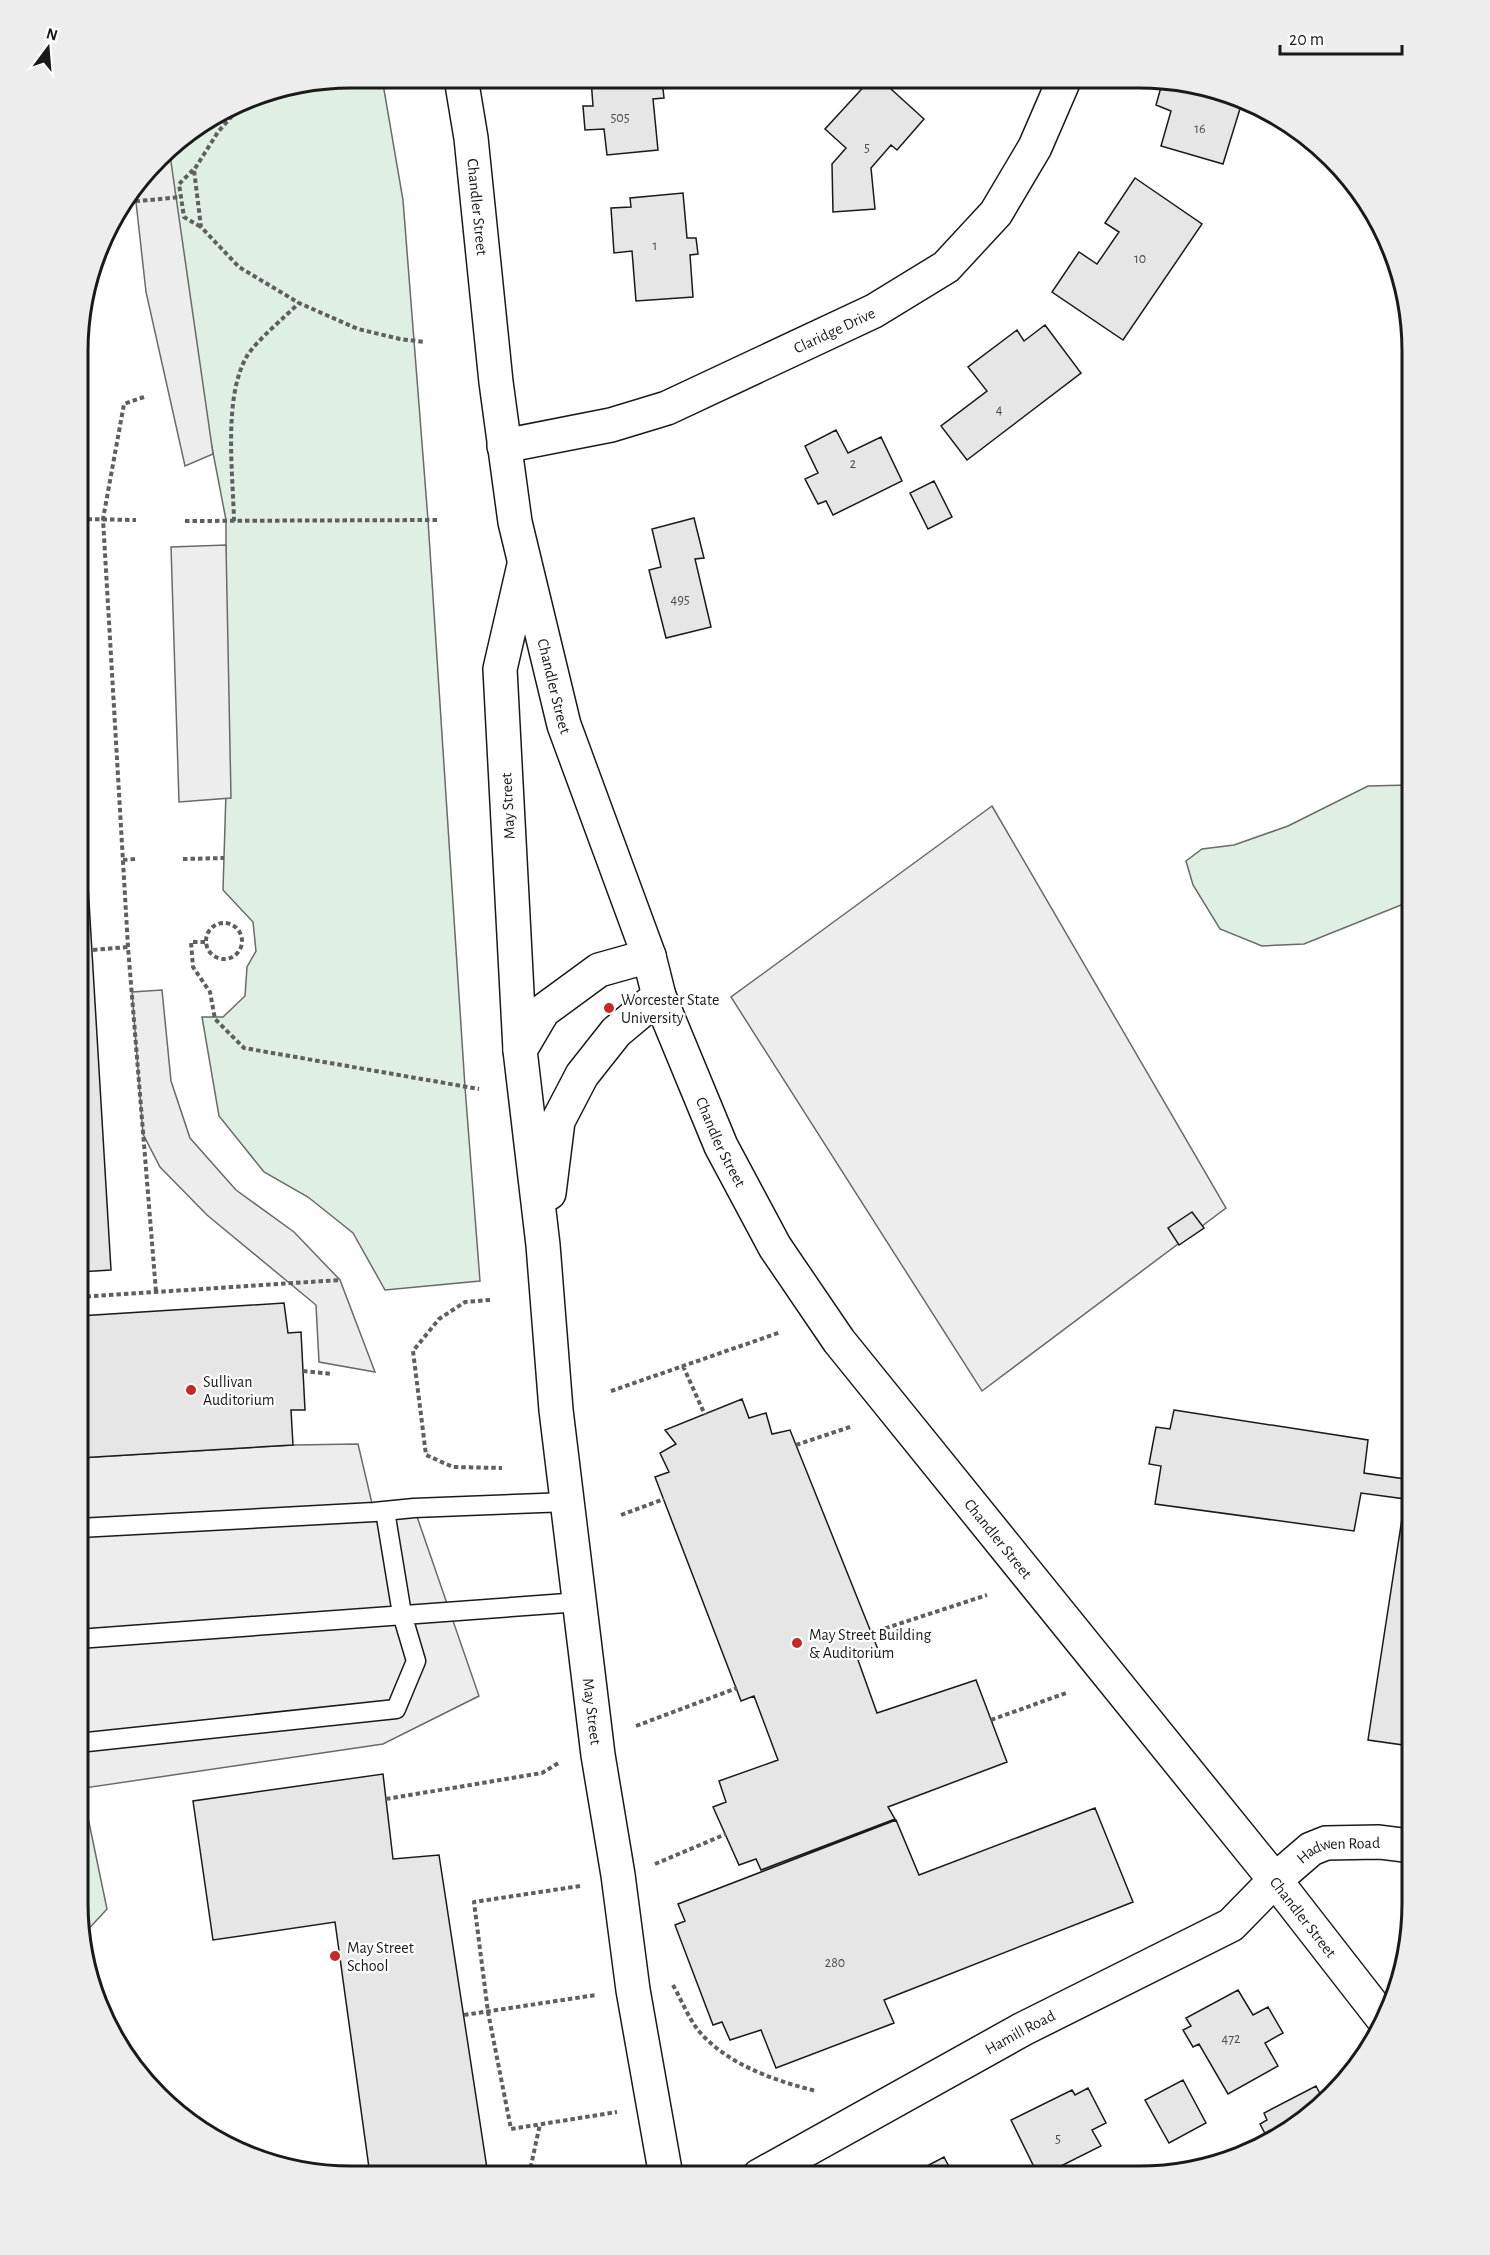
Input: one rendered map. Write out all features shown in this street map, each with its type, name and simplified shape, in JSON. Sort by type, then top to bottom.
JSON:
[{"type":"street","name":"Chandler Street","points":[[464,88],[471,138],[504,446],[514,522],[524,565],[564,725],[649,956],[658,996],[721,1146],[775,1247],[839,1341],[1275,1880],[1378,2012]]},
{"type":"street","name":"Claridge Drive","points":[[504,446],[611,425],[667,408],[874,311],[946,267],[996,213],[1035,147],[1061,88]]},
{"type":"street","name":"May Street","points":[[524,565],[500,669],[520,1050],[543,1245],[556,1410],[598,1755],[618,1875],[633,1990],[664,2166]]},
{"type":"street","points":[[520,1050],[543,1011],[599,970],[649,956]]},
{"type":"street","name":"May Street","points":[[543,1245],[558,1121],[582,1076],[616,1032],[658,996]]},
{"type":"street","name":"Hadwen Road","points":[[1275,1880],[1311,1849],[1326,1843],[1379,1842],[1402,1845]]},
{"type":"street","name":"Hamill Road","points":[[777,2166],[1023,2029],[1231,1925],[1275,1880]]},
{"type":"lane","points":[[88,1528],[414,1508],[568,1502]]},
{"type":"lane","points":[[88,1742],[396,1709],[416,1661],[402,1614],[385,1511]]},
{"type":"lane","points":[[88,1638],[580,1602]]},
{"type":"path","points":[[229,119],[218,132],[194,170],[179,184],[184,217],[201,227],[239,267],[299,303],[358,329],[424,342]]},
{"type":"path","points":[[194,170],[201,227]]},
{"type":"path","points":[[136,201],[181,197]]},
{"type":"path","points":[[234,520],[232,408],[237,378],[248,354],[299,303]]},
{"type":"path","points":[[144,397],[124,404],[103,519],[128,947],[156,1292]]},
{"type":"path","points":[[88,519],[136,520]]},
{"type":"path","points":[[185,521],[438,520]]},
{"type":"path","points":[[183,859],[224,858]]},
{"type":"path","points":[[123,860],[135,859]]},
{"type":"path","points":[[226,922],[237,927],[242,937],[237,953],[233,957],[221,959],[211,953],[206,942],[209,930],[219,923],[226,922]]},
{"type":"path","points":[[206,942],[191,942],[193,967],[210,992],[215,1019],[244,1048],[479,1089]]},
{"type":"path","points":[[93,950],[128,947]]},
{"type":"path","points":[[88,1296],[340,1280]]},
{"type":"path","points":[[490,1299],[465,1302],[439,1319],[413,1352],[426,1455],[453,1467],[502,1468]]},
{"type":"path","points":[[611,1391],[781,1332]]},
{"type":"path","points":[[683,1366],[705,1415]]},
{"type":"path","points":[[303,1371],[333,1374]]},
{"type":"path","points":[[796,1445],[853,1426]]},
{"type":"path","points":[[621,1515],[664,1499]]},
{"type":"path","points":[[871,1633],[987,1595]]},
{"type":"path","points":[[636,1726],[737,1688]]},
{"type":"path","points":[[991,1720],[1066,1693]]},
{"type":"path","points":[[386,1799],[542,1773],[561,1761]]},
{"type":"path","points":[[654,1864],[726,1834]]},
{"type":"path","points":[[580,1886],[474,1902],[488,2012],[511,2129],[618,2112]]},
{"type":"path","points":[[673,1985],[698,2029],[718,2048],[755,2071],[816,2091]]},
{"type":"path","points":[[464,2015],[598,1995]]},
{"type":"path","points":[[531,2166],[540,2124]]},
{"type":"green space","points":[[384,88],[403,200],[428,520],[480,1281],[385,1290],[353,1233],[308,1197],[264,1172],[219,1116],[202,1017],[223,1017],[245,996],[247,967],[256,951],[253,922],[223,890],[226,792],[226,520],[176,261],[166,164],[191,143],[251,108],[283,97],[334,89]]},
{"type":"green space","points":[[1402,785],[1402,905],[1304,944],[1262,946],[1220,929],[1193,885],[1186,861],[1202,849],[1234,845],[1288,826],[1368,786]]},
{"type":"green space","points":[[88,1818],[107,1909],[90,1928]]},
{"type":"shaded area","points":[[171,160],[213,454],[185,466],[146,292],[136,201]]},
{"type":"shaded area","points":[[226,545],[231,798],[179,802],[171,547]]},
{"type":"shaded area","points":[[992,806],[1226,1208],[982,1391],[731,997]]},
{"type":"shaded area","points":[[162,990],[171,1081],[190,1138],[236,1190],[294,1232],[340,1280],[375,1372],[319,1362],[316,1305],[207,1215],[160,1167],[143,1134],[132,992]]},
{"type":"shaded area","points":[[358,1444],[374,1512],[414,1508],[479,1696],[383,1744],[88,1788],[88,1457],[293,1445]]},
{"type":"building","points":[[592,88],[663,88],[664,98],[653,99],[658,150],[607,155],[604,129],[585,130],[583,106],[593,106]]},
{"type":"building","points":[[863,88],[890,88],[924,119],[897,150],[891,145],[871,168],[875,209],[833,212],[832,164],[846,148],[825,129]]},
{"type":"building","points":[[1160,90],[1207,97],[1240,109],[1223,164],[1161,146],[1171,111],[1156,105]]},
{"type":"building","points":[[1135,178],[1202,224],[1123,340],[1052,292],[1079,252],[1097,264],[1119,232],[1105,223]]},
{"type":"building","points":[[683,193],[687,238],[696,238],[698,254],[690,255],[693,297],[636,301],[632,251],[614,253],[611,208],[631,207],[630,198]]},
{"type":"building","points":[[1045,325],[1081,373],[967,460],[941,426],[987,391],[968,367],[1017,330],[1024,341]]},
{"type":"building","points":[[836,430],[848,453],[881,437],[902,481],[833,515],[826,501],[818,504],[805,479],[818,473],[805,446]]},
{"type":"building","points":[[934,481],[952,517],[928,529],[910,493]]},
{"type":"building","points":[[694,518],[704,558],[695,559],[711,627],[666,638],[649,570],[661,567],[652,529]]},
{"type":"building","points":[[88,885],[111,1270],[88,1271]]},
{"type":"building","points":[[1192,1212],[1204,1228],[1179,1245],[1168,1228]]},
{"type":"building","name":"Sullivan Auditorium","points":[[284,1303],[288,1333],[301,1332],[305,1410],[291,1410],[293,1445],[88,1457],[88,1315]]},
{"type":"building","name":"May Street Building & Auditorium","points":[[742,1399],[749,1418],[766,1413],[772,1434],[790,1430],[879,1652],[858,1660],[877,1713],[976,1680],[1007,1762],[888,1807],[895,1819],[761,1870],[756,1859],[739,1865],[713,1807],[726,1802],[719,1781],[778,1760],[754,1696],[741,1701],[655,1477],[669,1472],[660,1453],[676,1444],[665,1430]]},
{"type":"building","points":[[1174,1410],[1368,1440],[1364,1473],[1402,1479],[1402,1499],[1361,1493],[1354,1531],[1155,1504],[1161,1466],[1149,1464],[1156,1427],[1170,1429]]},
{"type":"building","points":[[1402,1519],[1402,1745],[1368,1740]]},
{"type":"building","points":[[383,1774],[393,1859],[439,1855],[487,2166],[369,2166],[335,1922],[213,1940],[193,1801]]},
{"type":"building","points":[[1095,1808],[1133,1902],[884,2000],[894,2023],[776,2068],[761,2030],[730,2040],[722,2022],[713,2025],[675,1925],[685,1921],[678,1904],[896,1820],[919,1875]]},
{"type":"building","points":[[1238,1990],[1253,2015],[1268,2007],[1283,2033],[1265,2043],[1278,2066],[1228,2094],[1199,2044],[1193,2047],[1183,2030],[1191,2026],[1186,2018]]},
{"type":"building","points":[[1183,2080],[1206,2123],[1169,2143],[1145,2100]]},
{"type":"building","points":[[1316,2086],[1320,2094],[1299,2112],[1265,2134],[1260,2124],[1267,2120],[1264,2113]]},
{"type":"building","points":[[1088,2088],[1106,2123],[1092,2130],[1101,2146],[1061,2166],[1034,2166],[1011,2120],[1072,2090],[1075,2095]]},
{"type":"building","points":[[944,2157],[949,2166],[927,2166]]},
{"type":"place","name":"Worcester State University","points":[[609,1008]]},
{"type":"place","name":"Sullivan Auditorium","points":[[191,1390]]},
{"type":"place","name":"May Street Building & Auditorium","points":[[797,1643]]},
{"type":"place","name":"May Street School","points":[[335,1956]]}]
